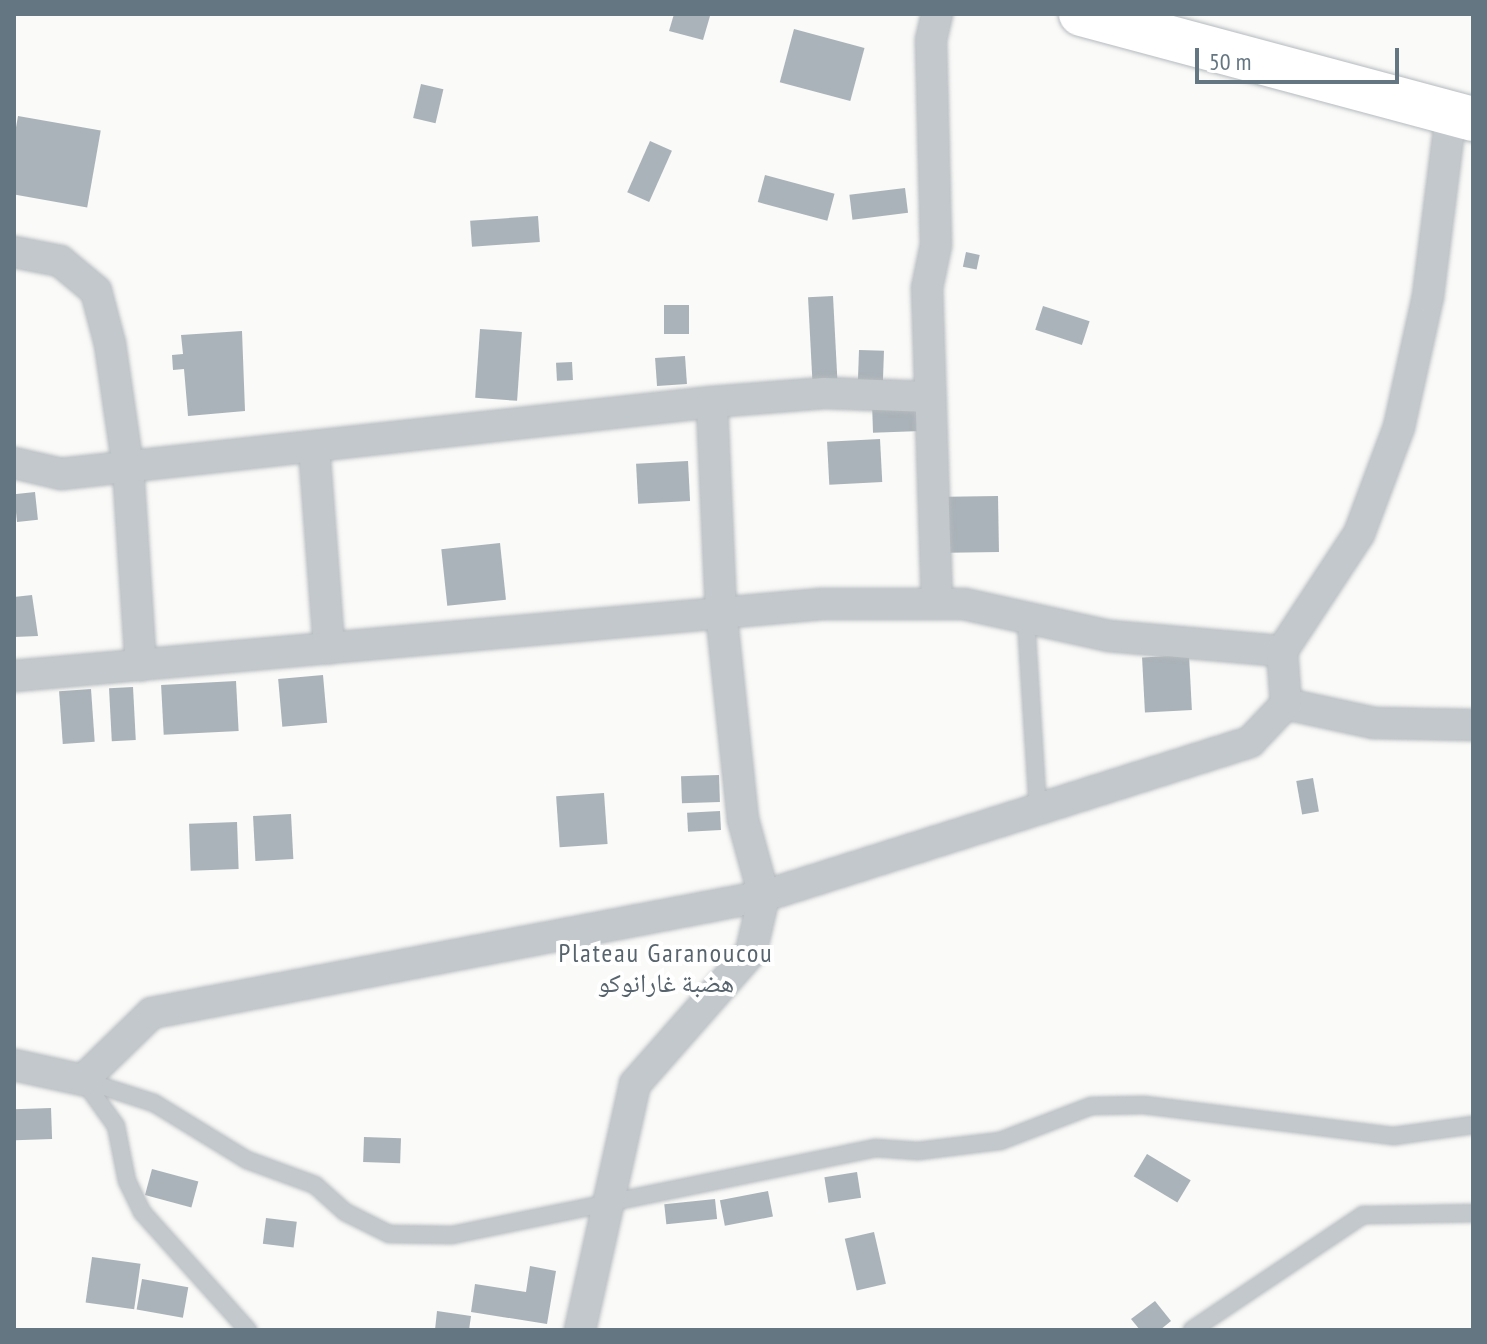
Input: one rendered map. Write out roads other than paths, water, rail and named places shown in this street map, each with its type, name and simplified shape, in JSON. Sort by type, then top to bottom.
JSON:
[{"type":"main road","points":[[1081,14],[1462,116]]},
{"type":"street","points":[[937,14],[931,40],[936,245],[927,288],[937,604]]},
{"type":"street","points":[[14,1065],[83,1080],[152,1013],[764,896],[1250,742],[1286,704],[1282,651],[1359,534],[1399,427],[1428,296],[1462,116]]},
{"type":"street","points":[[14,252],[60,261],[96,291],[110,344],[128,467],[141,666]]},
{"type":"street","points":[[14,463],[61,474],[712,402],[825,393],[929,397]]},
{"type":"street","points":[[580,1330],[635,1084],[751,952],[764,896],[743,820],[721,611],[712,402]]},
{"type":"street","points":[[314,447],[329,648]]},
{"type":"street","points":[[14,676],[721,611],[937,604],[964,604],[1109,636],[1282,651]]},
{"type":"street","points":[[1286,704],[1374,723],[1473,725]]},
{"type":"lane","points":[[1026,620],[1038,809]]},
{"type":"lane","points":[[83,1080],[154,1103],[247,1160],[315,1185],[345,1212],[389,1234],[452,1235],[875,1148],[918,1151],[1000,1141],[1091,1106],[1144,1105],[1394,1136],[1473,1125]]},
{"type":"lane","points":[[83,1080],[116,1126],[127,1181],[142,1212],[248,1330]]},
{"type":"lane","points":[[1192,1330],[1363,1215],[1473,1213]]},
{"type":"district","name":"Plateau Garanoucou هضبة غارانوكو","points":[[666,968]]}]
